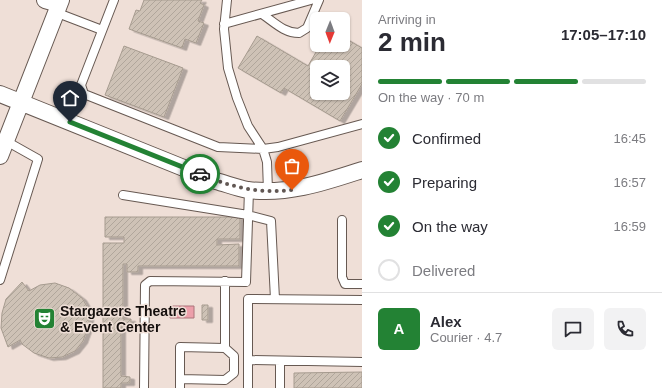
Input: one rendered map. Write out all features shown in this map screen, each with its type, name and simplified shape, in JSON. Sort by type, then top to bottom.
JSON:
[{"type":"street","points":[[3,148],[21,103],[55,4]]},
{"type":"street","points":[[0,94],[216,181],[248,190],[284,191],[301,189],[362,170]]},
{"type":"lane","points":[[114,0],[81,85],[84,94],[218,147],[263,149],[278,147],[362,124]]},
{"type":"lane","points":[[227,0],[224,24],[232,85],[248,126],[263,149],[267,162],[268,191]]},
{"type":"lane","points":[[224,24],[311,0]]},
{"type":"lane","points":[[262,14],[282,29],[289,32],[299,33],[307,28],[319,0]]},
{"type":"lane","points":[[55,4],[102,30]]},
{"type":"lane","points":[[0,280],[38,159],[3,148]]},
{"type":"lane","points":[[144,388],[145,285],[150,281],[246,282],[248,190]]},
{"type":"lane","points":[[123,195],[248,215],[271,221],[275,299]]},
{"type":"lane","points":[[342,220],[342,277],[346,284],[362,284]]},
{"type":"lane","points":[[224,348],[225,281]]},
{"type":"lane","points":[[248,388],[248,299],[362,300]]},
{"type":"lane","points":[[180,379],[225,380],[234,373],[234,356],[224,348],[180,347],[180,379],[180,388]]},
{"type":"lane","points":[[248,360],[362,362]]},
{"type":"lane","points":[[280,361],[280,388]]},
{"type":"shaded area","points":[[170,306],[194,306],[194,318],[170,318]]},
{"type":"building","points":[[144,0],[202,0],[200,3],[204,5],[198,21],[204,23],[196,43],[185,39],[182,48],[129,29],[136,10],[140,11]]},
{"type":"building","points":[[257,36],[308,66],[310,62],[310,100],[350,100],[350,60],[311,60],[316,52],[350,52],[350,41],[362,48],[362,84],[340,121],[284,88],[281,93],[238,68]]},
{"type":"building","points":[[124,46],[183,68],[164,117],[105,95]]},
{"type":"building","points":[[105,217],[240,217],[240,239],[217,239],[217,245],[239,244],[239,266],[138,266],[138,272],[127,272],[127,264],[123,264],[123,319],[131,319],[131,327],[121,327],[121,376],[130,377],[130,383],[121,383],[121,388],[103,388],[103,243],[124,243],[124,237],[105,237]]},
{"type":"building","name":"Stargazers Theatre & Event Center","points":[[22,282],[29,291],[40,285],[55,283],[69,288],[82,298],[89,310],[89,324],[83,341],[75,351],[62,357],[49,358],[34,353],[22,344],[20,340],[8,347],[1,328],[2,313],[6,299]]},
{"type":"building","points":[[202,305],[208,305],[208,320],[202,320]]},
{"type":"building","points":[[362,372],[362,388],[294,388],[294,373]]},
{"type":"way so far","points":[[200,174],[216,181],[248,190],[292,190]]},
{"type":"place","name":"Stargazers Theatre & Event Center","points":[[45,319]]},
{"type":"route","points":[[70,122],[200,174]]}]
